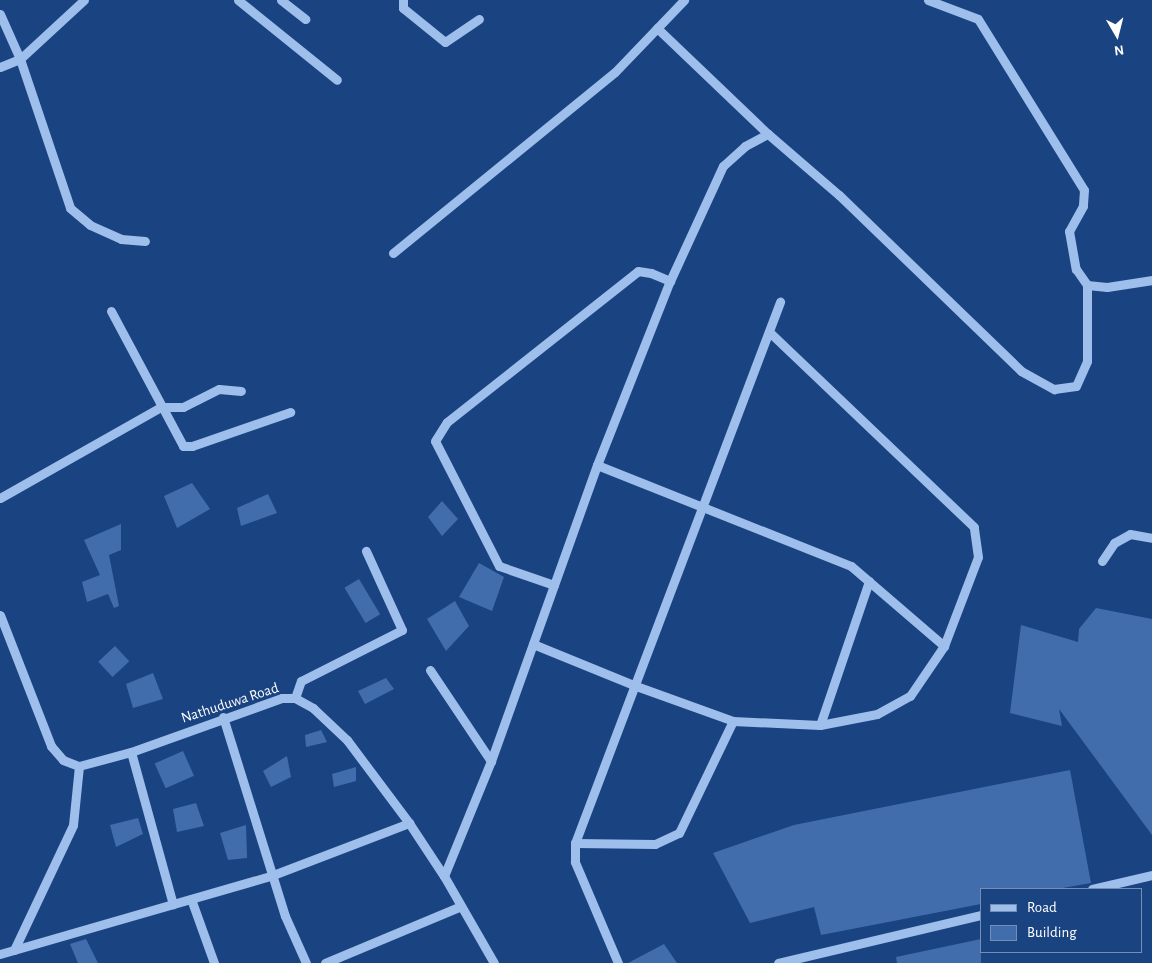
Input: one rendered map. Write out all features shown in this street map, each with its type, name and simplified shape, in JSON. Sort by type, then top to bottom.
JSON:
[{"type":"street","points":[[0,67],[20,59],[84,0]]},
{"type":"street","points":[[238,0],[337,80]]},
{"type":"street","points":[[282,0],[305,19]]},
{"type":"street","points":[[404,0],[403,8],[445,42],[479,19]]},
{"type":"street","points":[[393,253],[615,72],[684,0]]},
{"type":"street","points":[[657,28],[768,134],[839,195],[1021,371],[1054,389],[1076,386],[1086,361],[1087,285],[1076,269],[1069,231],[1083,206],[1084,190],[978,19],[928,0]]},
{"type":"street","points":[[0,14],[20,59],[70,208],[90,225],[121,239],[145,241]]},
{"type":"street","points":[[444,876],[491,761],[597,465],[670,282],[723,166],[745,146],[768,134]]},
{"type":"street","points":[[554,585],[499,566],[435,441],[448,422],[638,271],[651,273],[670,282]]},
{"type":"street","points":[[1087,285],[1107,287],[1152,280]]},
{"type":"street","points":[[618,963],[575,862],[575,843],[780,302]]},
{"type":"street","points":[[111,311],[139,358],[161,406],[183,446],[192,446],[290,412]]},
{"type":"street","points":[[533,644],[636,686],[733,722],[820,725],[877,714],[910,696],[944,646],[978,557],[974,527],[769,332]]},
{"type":"street","points":[[0,498],[161,406],[183,407],[219,389],[240,391]]},
{"type":"street","points":[[597,465],[704,505],[851,566],[944,646]]},
{"type":"street","points":[[1102,561],[1114,543],[1130,534],[1152,538]]},
{"type":"street","points":[[295,698],[301,681],[402,630],[366,551]]},
{"type":"street","points":[[820,725],[869,580]]},
{"type":"street","points":[[0,615],[51,746],[63,760],[79,766],[73,825],[14,950]]},
{"type":"street","points":[[430,670],[491,761]]},
{"type":"street","name":"Nathuduwa Road","points":[[79,766],[131,752],[223,717],[282,698],[295,698],[313,708],[347,740],[444,876],[494,963]]},
{"type":"street","points":[[223,717],[285,916],[306,963]]},
{"type":"street","points":[[575,843],[656,844],[679,833],[733,722]]},
{"type":"street","points":[[131,752],[173,904]]},
{"type":"street","points":[[0,954],[273,875],[408,823]]},
{"type":"street","points":[[1096,888],[1152,875]]},
{"type":"street","points":[[191,899],[214,963]]},
{"type":"street","points":[[325,963],[461,906]]},
{"type":"street","points":[[778,963],[980,915]]},
{"type":"building","points":[[192,483],[210,509],[177,528],[164,496]]},
{"type":"building","points":[[268,494],[277,513],[241,526],[237,508]]},
{"type":"building","points":[[442,501],[458,519],[442,536],[428,517]]},
{"type":"building","points":[[121,524],[121,550],[109,555],[119,606],[114,608],[108,594],[87,602],[82,582],[100,575],[84,540]]},
{"type":"building","points":[[479,563],[504,577],[492,611],[459,597]]},
{"type":"building","points":[[359,579],[380,614],[366,623],[344,588]]},
{"type":"building","points":[[455,601],[469,626],[446,651],[427,619]]},
{"type":"building","points":[[1096,608],[1152,619],[1152,835],[1059,709],[1062,726],[1010,713],[1021,625],[1078,642],[1079,629]]},
{"type":"building","points":[[115,646],[129,661],[113,677],[98,662]]},
{"type":"building","points":[[153,673],[163,699],[133,708],[126,684]]},
{"type":"building","points":[[386,678],[394,689],[365,704],[358,691]]},
{"type":"building","points":[[321,730],[327,742],[306,747],[305,735]]},
{"type":"building","points":[[183,751],[194,776],[166,788],[155,764]]},
{"type":"building","points":[[287,756],[291,777],[271,787],[263,771]]},
{"type":"building","points":[[356,767],[356,781],[334,787],[332,774]]},
{"type":"building","points":[[1070,770],[1091,883],[1063,888],[980,888],[980,904],[821,935],[814,907],[750,923],[713,853],[794,825]]},
{"type":"building","points":[[196,803],[204,826],[177,832],[173,809]]},
{"type":"building","points":[[138,818],[143,834],[116,847],[110,825]]},
{"type":"building","points":[[246,825],[247,858],[228,860],[220,833]]},
{"type":"building","points":[[86,939],[98,963],[78,963],[70,944]]},
{"type":"building","points":[[980,939],[981,963],[897,963],[896,957]]},
{"type":"building","points":[[664,944],[677,963],[628,963]]}]
